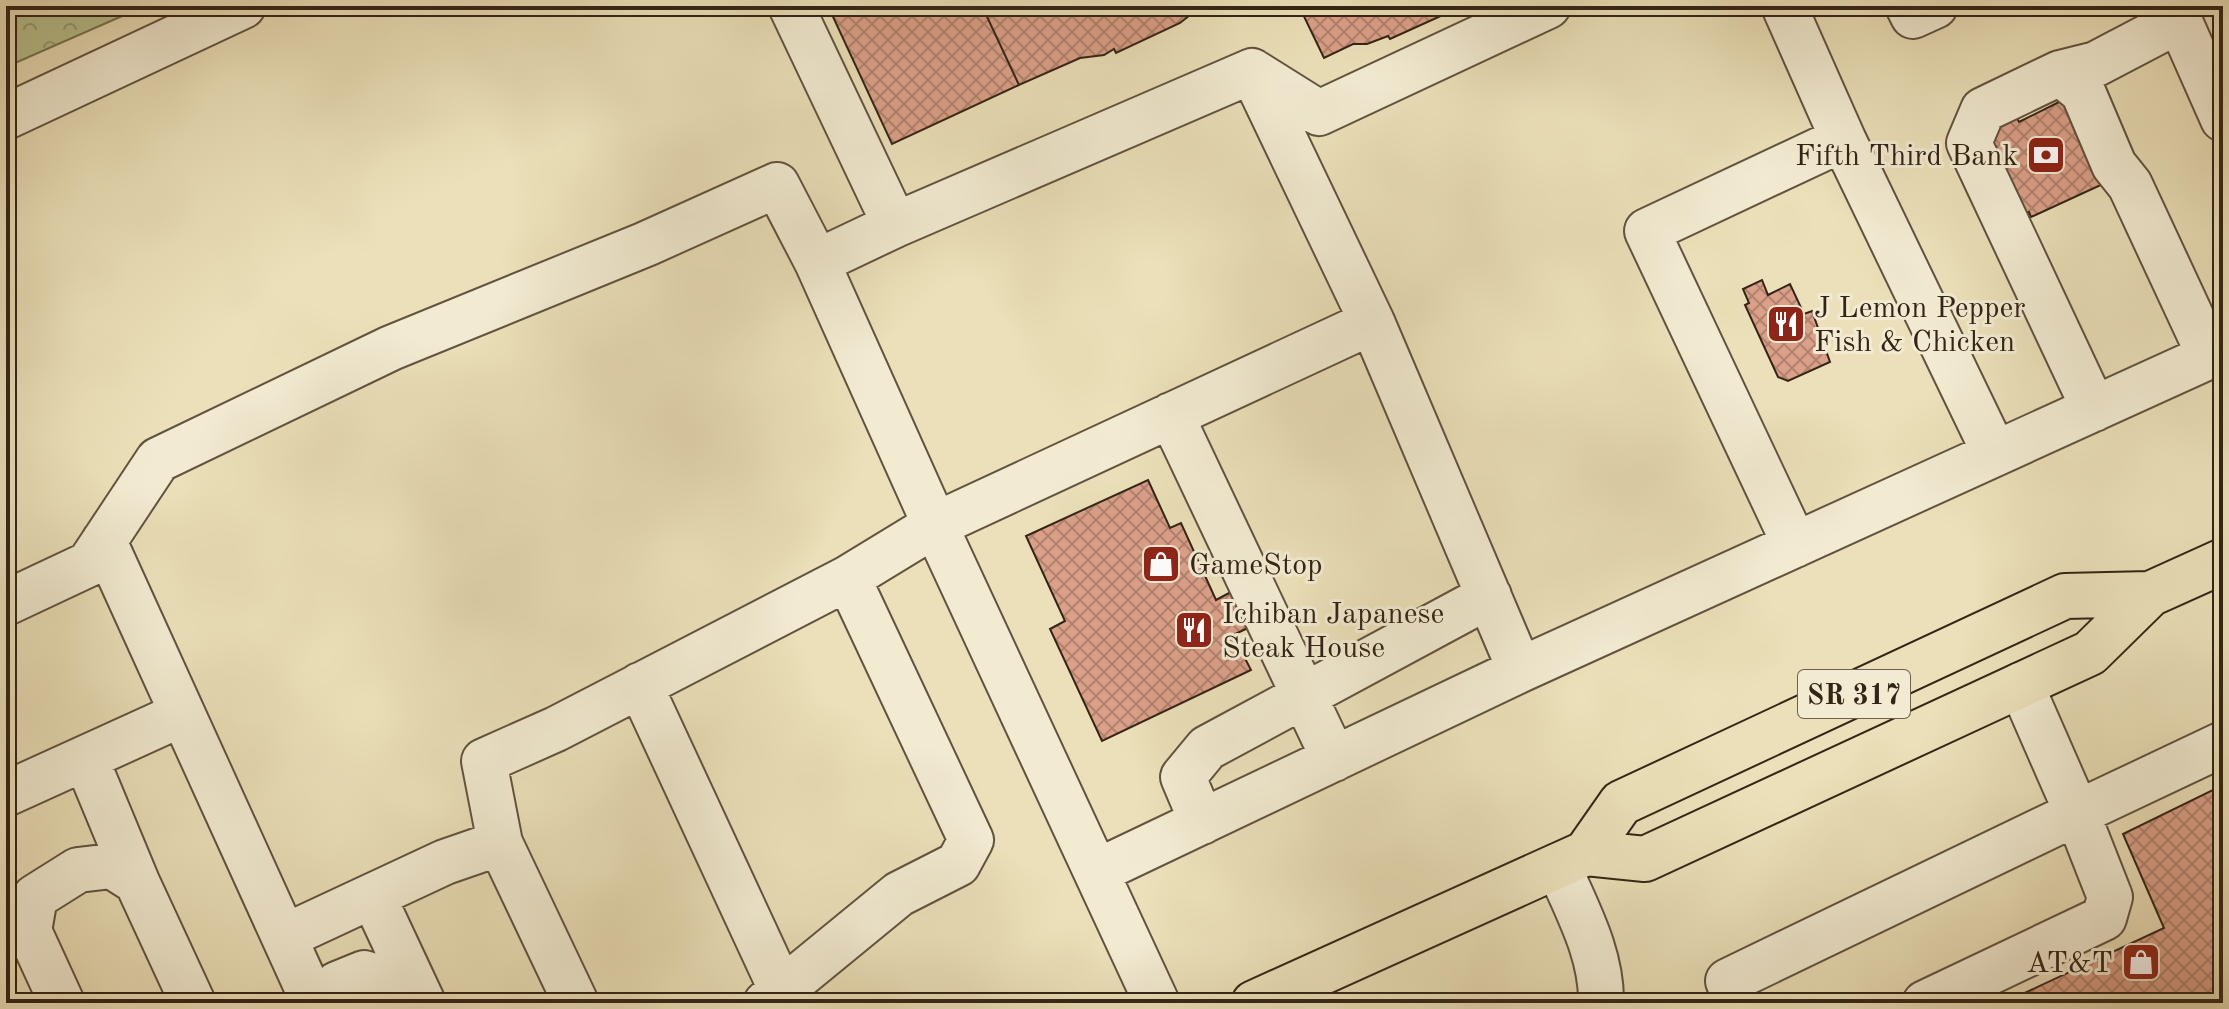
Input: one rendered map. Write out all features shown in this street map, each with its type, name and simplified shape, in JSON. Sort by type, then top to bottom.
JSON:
[{"type":"main road","name":"SR 317","points":[[1559,865],[1645,859],[2090,653],[2150,594],[2223,561]]},
{"type":"main road","name":"SR 317","points":[[1559,865],[1621,803],[2065,596],[2150,594]]},
{"type":"main road","points":[[1254,1003],[1559,865]]},
{"type":"street","points":[[6,117],[243,6]]},
{"type":"street","points":[[791,6],[895,225]]},
{"type":"street","points":[[1252,71],[1319,113],[1548,6]]},
{"type":"street","points":[[1784,6],[1843,139],[1995,454]]},
{"type":"street","points":[[1908,6],[1913,16],[1935,6]]},
{"type":"street","points":[[2094,409],[1969,143],[1983,110],[2060,73],[2096,64],[2176,13],[2212,61],[2223,119]]},
{"type":"street","points":[[817,262],[895,225],[1252,71]]},
{"type":"street","points":[[1252,71],[1372,322],[1520,670]]},
{"type":"street","points":[[1098,871],[1520,670],[2216,353],[2130,185],[2114,165],[2083,92],[2060,73]]},
{"type":"street","points":[[1795,545],[1647,231],[1843,139]]},
{"type":"street","points":[[6,603],[89,564],[158,460],[391,348],[646,244],[777,185],[817,262],[935,525],[1157,1003]]},
{"type":"street","points":[[576,1003],[500,843],[484,761],[848,578],[935,525],[1372,322]]},
{"type":"street","points":[[1171,415],[1334,759]]},
{"type":"street","points":[[104,541],[314,1003]]},
{"type":"street","points":[[640,685],[774,996],[899,894],[958,864],[971,840],[848,578]]},
{"type":"street","points":[[1202,822],[1183,777],[1207,748],[1489,596]]},
{"type":"street","points":[[1925,1003],[2104,918],[2110,897],[2021,685]]},
{"type":"street","points":[[6,794],[182,714]]},
{"type":"street","points":[[1738,1003],[1728,981],[2223,744]]},
{"type":"street","points":[[86,759],[137,882],[193,1003]]},
{"type":"street","points":[[284,937],[445,862],[500,843]]},
{"type":"street","points":[[1559,865],[1565,944],[1578,1003]]},
{"type":"street","points":[[1559,865],[1595,953],[1601,1003]]},
{"type":"street","points":[[29,931],[35,897],[78,870],[112,866],[137,882]]},
{"type":"street","points":[[6,881],[62,1003]]},
{"type":"street","points":[[373,896],[423,1003]]},
{"type":"street","points":[[331,1003],[337,984],[364,973],[378,974],[392,982],[406,1003]]},
{"type":"green space","points":[[6,6],[145,6],[6,67]]},
{"type":"building","points":[[828,6],[982,6],[1019,85],[892,144]]},
{"type":"building","points":[[982,6],[1199,8],[1180,23],[1116,53],[1114,49],[1104,55],[1080,58],[1019,85]]},
{"type":"building","points":[[1299,6],[1455,6],[1454,10],[1390,39],[1388,36],[1367,44],[1353,44],[1324,58]]},
{"type":"building","name":"Fifth Third Bank","points":[[2071,96],[2103,184],[2031,217],[2029,212],[2022,215],[1985,136],[2012,108],[2019,122]]},
{"type":"building","name":"J Lemon Pepper Fish & Chicken","points":[[1762,280],[1768,295],[1790,284],[1804,314],[1812,311],[1830,362],[1788,381],[1778,377],[1745,305],[1749,303],[1743,289]]},
{"type":"building","points":[[1148,480],[1170,528],[1181,523],[1216,600],[1231,592],[1248,628],[1233,635],[1251,670],[1102,741],[1050,629],[1065,621],[1026,536]]},
{"type":"building","points":[[2223,785],[2223,1003],[2003,1003],[2164,928],[2123,834]]},
{"type":"place","name":"Fifth Third Bank","points":[[2046,155]]},
{"type":"place","name":"J Lemon Pepper Fish & Chicken","points":[[1786,324]]},
{"type":"place","name":"GameStop","points":[[1161,564]]},
{"type":"place","name":"Ichiban Japanese Steak House","points":[[1194,630]]},
{"type":"place","name":"AT&T","points":[[2141,962]]}]
